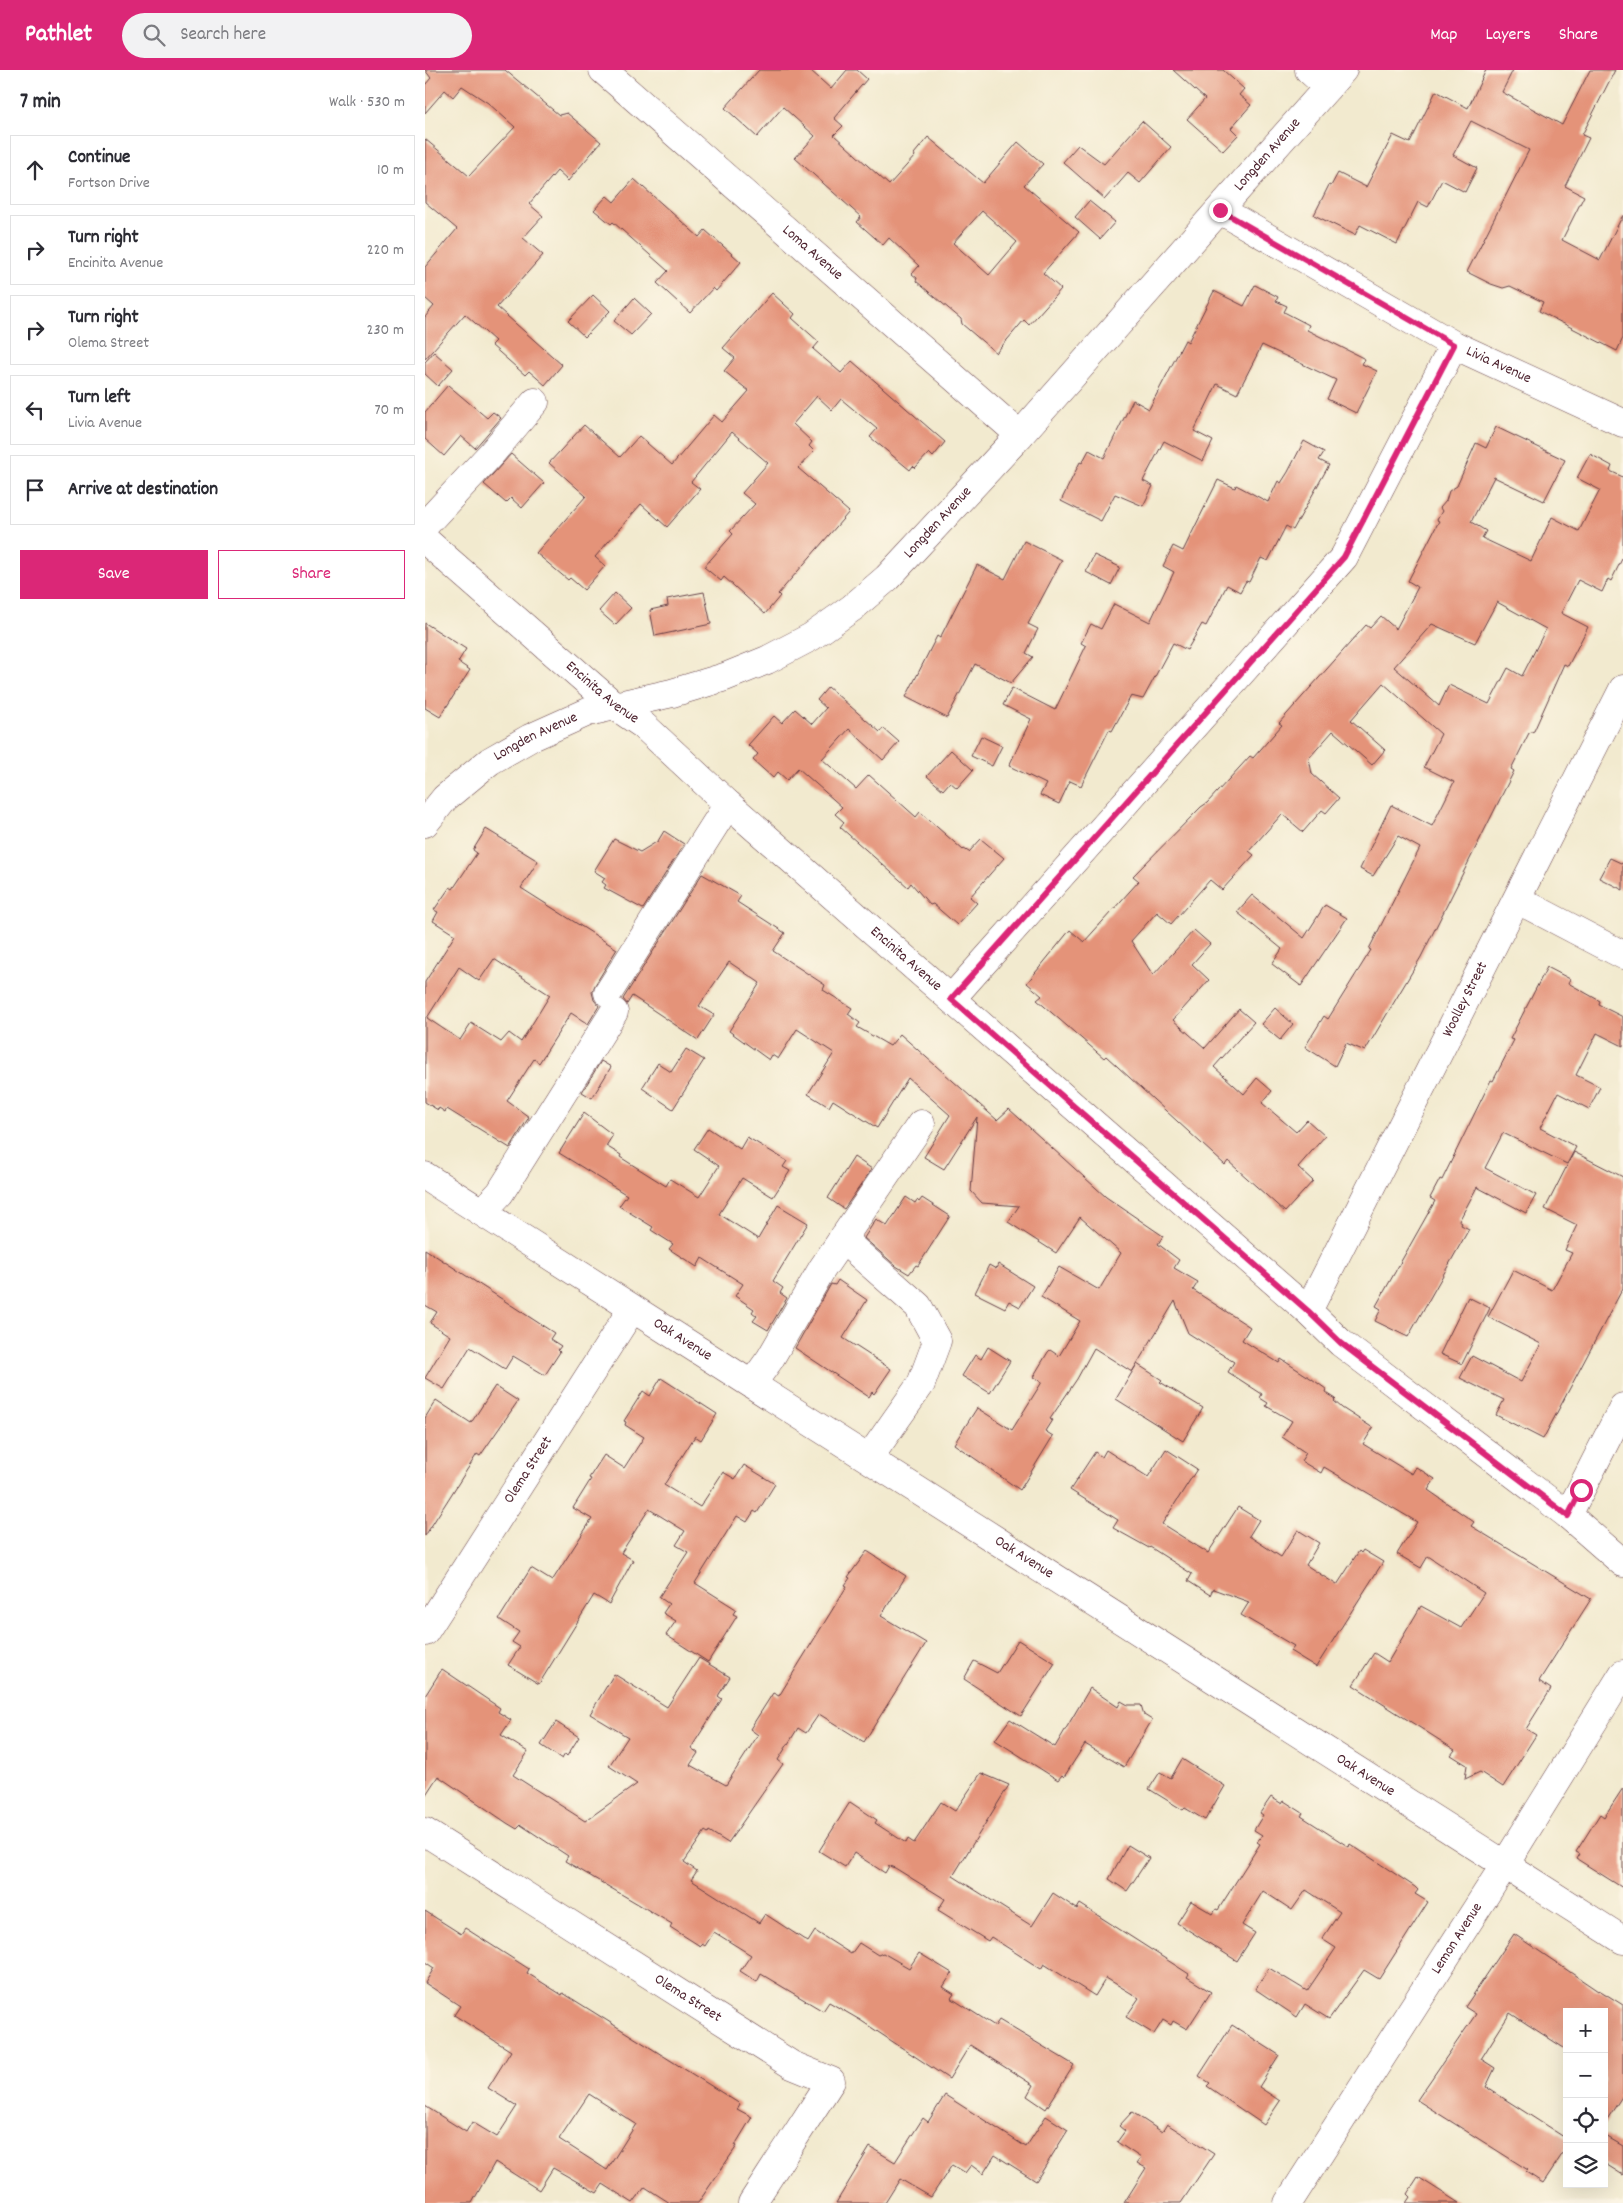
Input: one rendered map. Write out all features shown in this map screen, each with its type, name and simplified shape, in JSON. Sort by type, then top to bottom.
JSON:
[{"type":"street","name":"Loma Avenue","points":[[603,70],[1020,436]]},
{"type":"street","name":"Longden Avenue","points":[[425,823],[445,798],[490,761],[570,720],[588,712],[672,693],[725,677],[767,660],[811,637],[852,608],[887,578],[1020,436],[1220,210],[1327,76]]},
{"type":"street","name":"Livia Avenue","points":[[1220,210],[1454,345],[1623,423]]},
{"type":"street","points":[[951,999],[1344,557],[1454,345]]},
{"type":"street","points":[[425,525],[491,454],[535,402]]},
{"type":"street","name":"Encinita Avenue","points":[[425,540],[615,706],[643,725],[728,804],[1308,1311],[1341,1343],[1568,1516],[1623,1563]]},
{"type":"street","name":"Woolley Street","points":[[1308,1311],[1518,900],[1623,689]]},
{"type":"street","points":[[482,1212],[499,1192],[728,804]]},
{"type":"street","points":[[1518,900],[1623,955]]},
{"type":"street","points":[[751,1384],[770,1358],[822,1269],[921,1124]]},
{"type":"street","name":"Oak Avenue","points":[[429,1186],[482,1212],[1623,1940]]},
{"type":"street","points":[[842,1239],[918,1306],[937,1340],[921,1384],[869,1458]]},
{"type":"street","name":"Olema Street","points":[[425,1632],[632,1308]]},
{"type":"street","points":[[1568,1516],[1623,1407]]},
{"type":"street","name":"Lemon Avenue","points":[[1288,2203],[1505,1866],[1623,1674]]},
{"type":"street","name":"Olema Street","points":[[425,1832],[792,2065],[831,2081],[752,2203]]},
{"type":"building","points":[[425,70],[505,70],[559,115],[567,113],[601,142],[568,181],[557,171],[529,204],[543,216],[523,238],[543,255],[497,307],[562,365],[545,385],[529,371],[525,375],[491,345],[495,341],[465,314],[425,359],[425,317],[434,306],[425,298],[425,267],[457,229],[425,202],[425,139],[469,176],[515,127],[488,103],[462,86],[453,97],[445,90],[425,113],[425,85],[431,78]]},
{"type":"building","points":[[759,70],[810,70],[831,89],[847,70],[857,70],[867,79],[834,118],[843,126],[834,135],[889,185],[915,156],[914,154],[928,137],[983,183],[1018,142],[1043,164],[1024,185],[1079,232],[1043,273],[1061,289],[1029,325],[1024,320],[996,353],[962,324],[961,319],[916,281],[917,278],[912,274],[919,266],[889,238],[883,245],[857,222],[861,217],[795,158],[815,136],[783,107],[757,137],[725,108]],"holes":[[[982,211],[1017,242],[989,275],[953,243]]]},
{"type":"building","points":[[1173,70],[1223,70],[1244,89],[1239,95],[1251,105],[1231,128],[1238,135],[1223,151],[1187,119],[1205,99]]},
{"type":"building","points":[[1486,70],[1513,70],[1502,92],[1562,125],[1590,70],[1615,70],[1582,135],[1589,138],[1565,186],[1584,196],[1562,240],[1600,260],[1623,215],[1623,338],[1617,351],[1539,311],[1543,302],[1510,286],[1503,288],[1467,272],[1529,150],[1471,121],[1453,155],[1477,168],[1465,192],[1442,180],[1428,207],[1418,202],[1397,244],[1360,225],[1355,235],[1314,215],[1329,185],[1331,186],[1338,173],[1366,187],[1393,135],[1410,143],[1436,91],[1468,108]]},
{"type":"building","points":[[1142,121],[1171,147],[1140,183],[1128,173],[1105,199],[1063,162],[1078,145],[1104,164]]},
{"type":"building","points":[[634,179],[699,237],[705,230],[741,262],[716,291],[713,288],[690,313],[657,283],[668,271],[613,222],[611,224],[594,210],[607,196],[614,202]]},
{"type":"building","points":[[1089,201],[1115,222],[1100,239],[1075,217]]},
{"type":"building","points":[[1255,285],[1278,297],[1276,301],[1287,306],[1284,312],[1309,325],[1307,330],[1365,359],[1362,364],[1377,371],[1356,413],[1327,399],[1336,380],[1262,345],[1237,394],[1217,384],[1194,431],[1213,441],[1203,461],[1164,441],[1143,481],[1153,486],[1143,506],[1115,494],[1101,521],[1061,501],[1080,462],[1082,463],[1089,450],[1104,458],[1133,400],[1149,409],[1185,340],[1188,342],[1214,291],[1244,306]]},
{"type":"building","points":[[772,293],[795,314],[792,318],[819,342],[813,349],[841,373],[852,361],[945,442],[933,457],[929,453],[915,468],[913,466],[910,470],[870,437],[877,429],[841,399],[832,410],[817,396],[793,424],[812,442],[809,446],[814,451],[798,468],[849,512],[778,594],[780,596],[765,614],[724,577],[721,581],[704,567],[733,534],[730,531],[755,504],[742,493],[768,463],[732,432],[691,482],[700,489],[667,527],[641,504],[595,557],[605,566],[584,590],[570,578],[568,580],[536,553],[586,496],[549,463],[584,425],[620,457],[639,436],[672,465],[714,415],[722,422],[749,391],[724,371],[735,358],[723,348]]},
{"type":"building","points":[[593,295],[610,311],[585,337],[568,321]]},
{"type":"building","points":[[634,298],[651,314],[631,335],[614,321]]},
{"type":"building","points":[[434,352],[453,369],[438,386],[425,374],[425,362]]},
{"type":"building","points":[[448,385],[487,418],[493,412],[501,418],[475,448],[461,436],[444,456],[425,439],[425,412]]},
{"type":"building","points":[[1496,427],[1565,460],[1544,501],[1494,477],[1471,522],[1486,531],[1482,538],[1531,561],[1552,517],[1579,531],[1600,490],[1577,478],[1590,454],[1612,466],[1610,471],[1623,477],[1623,557],[1611,581],[1608,579],[1602,592],[1578,580],[1561,613],[1588,627],[1568,666],[1564,664],[1534,731],[1529,733],[1511,769],[1514,771],[1421,957],[1365,1051],[1346,1043],[1335,1066],[1305,1047],[1324,1016],[1328,1019],[1371,950],[1369,949],[1420,848],[1398,836],[1373,876],[1360,869],[1391,805],[1432,826],[1454,782],[1424,767],[1441,734],[1383,683],[1351,720],[1385,750],[1372,765],[1333,731],[1309,758],[1312,774],[1339,798],[1326,813],[1322,810],[1303,832],[1282,814],[1249,851],[1254,855],[1222,890],[1210,880],[1171,924],[1157,912],[1131,941],[1153,975],[1194,930],[1210,944],[1192,964],[1209,980],[1173,1020],[1205,1048],[1239,1009],[1254,1022],[1214,1067],[1244,1094],[1257,1078],[1272,1091],[1262,1103],[1296,1132],[1307,1120],[1325,1136],[1298,1167],[1313,1181],[1285,1212],[1228,1161],[1225,1165],[1106,1056],[1104,1058],[1037,1000],[1042,996],[1027,983],[1070,930],[1084,942],[1139,881],[1133,876],[1207,803],[1250,756],[1253,758],[1282,725],[1279,723],[1366,625],[1370,628],[1381,616],[1396,629],[1418,587],[1408,581],[1439,521],[1437,520],[1442,511],[1440,508],[1446,501],[1449,491],[1457,486],[1476,443],[1486,448]],"holes":[[[1497,602],[1546,629],[1522,676],[1508,668],[1489,704],[1449,685],[1439,706],[1394,667],[1432,624],[1475,643]]]},
{"type":"building","points":[[1304,441],[1324,452],[1319,460],[1329,465],[1293,530],[1286,526],[1268,561],[1261,558],[1249,582],[1246,581],[1240,592],[1227,585],[1206,626],[1202,624],[1187,650],[1173,643],[1143,699],[1131,696],[1112,731],[1109,730],[1081,786],[1070,781],[1059,804],[1040,795],[1046,784],[1009,766],[1031,719],[1003,705],[1012,688],[1055,710],[1086,646],[1081,643],[1091,624],[1101,629],[1114,604],[1150,622],[1174,572],[1163,566],[1173,546],[1183,551],[1218,480],[1235,488],[1236,485],[1268,502],[1278,481],[1281,483]]},
{"type":"building","points":[[511,454],[544,483],[522,508],[511,498],[506,503],[484,484]]},
{"type":"building","points":[[1024,541],[1062,560],[1028,624],[1038,629],[1026,653],[1033,657],[1011,683],[975,664],[947,718],[906,697],[937,636],[940,638],[977,565],[1005,579]]},
{"type":"building","points":[[1094,555],[1120,567],[1111,585],[1086,572]]},
{"type":"building","points":[[704,592],[711,624],[655,636],[650,610],[668,606],[667,599]]},
{"type":"building","points":[[615,593],[631,608],[615,625],[599,611]]},
{"type":"building","points":[[425,623],[466,649],[458,662],[470,670],[440,717],[425,708]]},
{"type":"building","points":[[828,687],[880,732],[883,728],[899,742],[883,760],[849,729],[822,759],[856,789],[869,775],[916,817],[920,812],[963,850],[969,852],[981,839],[1004,858],[970,897],[977,903],[957,925],[933,904],[930,905],[911,883],[908,887],[840,827],[844,822],[835,814],[842,807],[798,768],[787,780],[778,772],[773,778],[753,760],[758,754],[748,745],[774,716],[782,723],[795,709],[812,724],[826,708],[817,700]]},
{"type":"building","points":[[981,736],[1002,746],[992,766],[971,756]]},
{"type":"building","points":[[951,750],[973,770],[957,788],[950,782],[943,790],[927,776]]},
{"type":"building","points":[[486,829],[538,861],[521,888],[617,949],[592,992],[594,1000],[599,1006],[588,1024],[571,1013],[539,1063],[534,1059],[507,1101],[529,1117],[510,1148],[447,1109],[445,1112],[439,1108],[438,1110],[425,1102],[425,982],[455,935],[433,921],[438,912],[434,910],[450,887],[453,889],[477,853],[473,850]],"holes":[[[494,959],[550,995],[521,1042],[509,1033],[501,1042],[471,1023],[460,1040],[427,1018],[459,967],[479,981]]]},
{"type":"building","points":[[664,831],[684,844],[643,909],[604,888],[606,885],[602,882],[605,878],[594,871],[614,839],[640,852],[658,841]]},
{"type":"building","points":[[1610,858],[1623,864],[1623,890],[1599,878]]},
{"type":"building","points":[[702,874],[741,896],[737,902],[785,933],[773,951],[825,985],[823,990],[852,1008],[848,1014],[860,1023],[857,1027],[890,1046],[900,1034],[997,1120],[1009,1109],[1106,1197],[1163,1236],[1158,1244],[1179,1260],[1174,1268],[1198,1282],[1193,1290],[1250,1327],[1242,1340],[1279,1363],[1281,1359],[1312,1379],[1326,1389],[1325,1392],[1336,1399],[1334,1401],[1342,1408],[1373,1428],[1363,1444],[1412,1474],[1416,1467],[1435,1479],[1428,1490],[1474,1522],[1471,1526],[1591,1599],[1539,1681],[1551,1689],[1526,1729],[1536,1735],[1503,1787],[1480,1772],[1465,1779],[1467,1765],[1451,1755],[1455,1750],[1353,1685],[1374,1653],[1388,1662],[1421,1606],[1461,1628],[1484,1593],[1428,1556],[1421,1568],[1397,1554],[1417,1522],[1324,1467],[1321,1473],[1301,1461],[1306,1453],[1282,1437],[1292,1421],[1266,1406],[1268,1403],[1260,1398],[1262,1394],[1228,1372],[1234,1362],[1188,1333],[1175,1301],[1132,1372],[1094,1348],[1077,1379],[1050,1419],[1052,1420],[1045,1431],[1053,1436],[1020,1490],[954,1444],[977,1408],[1012,1430],[1042,1382],[1033,1377],[1048,1352],[1050,1350],[1059,1356],[1080,1321],[1041,1297],[1059,1267],[1099,1290],[1121,1253],[1080,1217],[1056,1253],[1008,1222],[1019,1206],[982,1203],[971,1191],[977,1117],[944,1169],[924,1157],[950,1115],[908,1078],[877,1128],[833,1100],[829,1107],[808,1094],[834,1053],[797,1029],[778,1059],[772,1055],[769,1060],[729,1031],[760,983],[729,962],[699,1006],[714,1015],[698,1040],[632,996],[627,1004],[623,999]]},
{"type":"building","points":[[1252,895],[1304,938],[1325,905],[1347,918],[1301,986],[1272,964],[1282,949],[1237,912]]},
{"type":"building","points":[[1547,967],[1570,979],[1568,983],[1600,1001],[1599,1005],[1623,1017],[1623,1046],[1597,1033],[1576,1075],[1600,1087],[1589,1109],[1558,1093],[1540,1128],[1576,1147],[1567,1164],[1503,1133],[1485,1168],[1536,1195],[1526,1213],[1477,1187],[1459,1221],[1462,1223],[1461,1225],[1469,1229],[1408,1337],[1375,1321],[1381,1309],[1376,1306],[1435,1201],[1430,1198],[1440,1179],[1442,1180],[1491,1080],[1493,1081],[1514,1040],[1510,1039]]},
{"type":"building","points":[[1275,1008],[1293,1024],[1280,1040],[1261,1024]]},
{"type":"building","points":[[686,1049],[704,1060],[673,1109],[642,1088],[658,1063],[671,1072]]},
{"type":"building","points":[[601,1061],[611,1067],[592,1098],[582,1092]]},
{"type":"building","points":[[584,1113],[613,1135],[606,1146],[621,1155],[620,1157],[666,1186],[670,1179],[699,1197],[719,1166],[694,1149],[708,1128],[740,1149],[747,1137],[787,1161],[783,1167],[790,1171],[773,1197],[742,1178],[719,1214],[758,1239],[778,1205],[808,1223],[773,1281],[783,1288],[780,1293],[787,1298],[768,1330],[753,1321],[757,1316],[752,1312],[754,1309],[735,1296],[743,1284],[702,1258],[697,1267],[669,1249],[673,1244],[651,1230],[653,1227],[619,1206],[627,1195],[559,1153]]},
{"type":"building","points":[[1574,1152],[1623,1177],[1623,1288],[1543,1439],[1496,1415],[1504,1400],[1460,1378],[1472,1356],[1521,1382],[1541,1344],[1488,1317],[1513,1270],[1552,1290],[1572,1253],[1565,1250],[1577,1225],[1545,1209]]},
{"type":"building","points":[[854,1157],[872,1169],[844,1209],[828,1198]]},
{"type":"building","points":[[906,1197],[915,1203],[917,1200],[919,1202],[922,1198],[950,1216],[918,1266],[916,1265],[909,1274],[896,1266],[864,1238],[876,1219],[887,1226]]},
{"type":"building","points":[[425,1249],[554,1333],[550,1339],[561,1346],[558,1350],[560,1352],[545,1375],[513,1356],[505,1369],[470,1347],[444,1389],[425,1378],[450,1336],[430,1323],[437,1312],[425,1305]]},
{"type":"building","points":[[998,1264],[1033,1286],[1020,1307],[1009,1301],[1005,1308],[975,1293],[989,1265],[996,1269]]},
{"type":"building","points":[[838,1280],[867,1300],[843,1338],[891,1369],[874,1394],[872,1392],[869,1397],[795,1348],[831,1284],[835,1285]]},
{"type":"building","points":[[1468,1297],[1490,1308],[1462,1364],[1440,1354]]},
{"type":"building","points":[[988,1347],[1010,1361],[990,1393],[962,1376],[975,1355],[981,1359]]},
{"type":"building","points":[[1137,1364],[1162,1380],[1160,1382],[1203,1408],[1183,1441],[1116,1399]]},
{"type":"building","points":[[661,1378],[717,1414],[701,1440],[695,1436],[664,1485],[700,1507],[723,1472],[735,1479],[744,1465],[775,1484],[757,1513],[754,1511],[747,1522],[737,1516],[695,1583],[736,1609],[733,1614],[737,1616],[708,1662],[666,1635],[676,1621],[663,1613],[669,1604],[659,1597],[688,1552],[676,1545],[685,1531],[649,1509],[621,1553],[633,1560],[609,1604],[594,1595],[539,1684],[508,1665],[520,1647],[512,1642],[519,1632],[499,1619],[531,1568],[552,1581],[592,1519],[573,1508],[591,1479],[589,1478],[604,1455],[624,1468],[644,1437],[625,1425],[626,1422],[624,1421],[643,1391],[650,1396]]},
{"type":"building","points":[[495,1386],[518,1401],[480,1456],[477,1454],[425,1536],[425,1418],[436,1400],[471,1423]]},
{"type":"building","points":[[1166,1449],[1197,1469],[1162,1524],[1208,1553],[1238,1507],[1259,1520],[1249,1536],[1281,1557],[1298,1530],[1319,1543],[1306,1565],[1337,1585],[1359,1551],[1361,1553],[1363,1550],[1383,1562],[1316,1667],[1290,1651],[1294,1646],[1241,1615],[1249,1602],[1213,1589],[1210,1595],[1188,1581],[1192,1574],[1150,1547],[1113,1528],[1118,1520],[1070,1490],[1095,1452],[1102,1457],[1106,1450],[1148,1477]]},
{"type":"building","points":[[867,1551],[906,1576],[881,1616],[926,1643],[864,1742],[819,1714],[806,1733],[798,1728],[778,1760],[783,1764],[728,1843],[709,1831],[708,1833],[705,1831],[684,1862],[697,1871],[691,1880],[759,1923],[765,1914],[808,1942],[815,1931],[851,1954],[859,1943],[878,1955],[883,1953],[909,1968],[919,1953],[952,1973],[943,1987],[954,1994],[951,1998],[995,2026],[999,2020],[1074,2065],[1046,2109],[1027,2096],[1033,2085],[970,2045],[949,2079],[860,2020],[829,2002],[823,2011],[761,1974],[757,1982],[740,1971],[751,1955],[714,1932],[705,1946],[702,1944],[700,1946],[670,1927],[672,1924],[565,1861],[568,1856],[521,1825],[517,1829],[438,1776],[425,1796],[425,1696],[442,1669],[500,1708],[498,1712],[511,1720],[501,1735],[528,1752],[513,1775],[585,1821],[637,1784],[609,1766],[628,1737],[590,1714],[614,1674],[667,1707],[699,1658],[730,1677],[718,1696],[722,1699],[691,1748],[698,1753],[690,1765],[726,1785],[758,1735],[750,1729],[773,1693],[779,1696],[847,1586],[845,1585],[850,1578],[848,1577]]},
{"type":"building","points":[[1018,1640],[1055,1663],[1021,1716],[964,1679],[974,1661],[997,1673]]},
{"type":"building","points":[[1090,1688],[1118,1707],[1121,1701],[1128,1705],[1141,1705],[1144,1715],[1152,1720],[1124,1767],[1085,1744],[1064,1777],[1062,1775],[1058,1780],[995,1740],[1010,1719],[1055,1747]]},
{"type":"building","points":[[556,1722],[579,1737],[567,1756],[565,1754],[562,1759],[541,1745]]},
{"type":"building","points":[[1182,1759],[1225,1786],[1205,1820],[1185,1808],[1183,1810],[1149,1789],[1160,1772],[1171,1778]]},
{"type":"building","points":[[981,1773],[1009,1785],[953,1876],[1032,1926],[1053,1893],[1077,1909],[1080,1904],[1189,1974],[1187,1977],[1211,1992],[1187,2029],[1173,2021],[1171,2025],[1163,2020],[1154,2034],[1126,2017],[1139,1998],[1106,1978],[1095,1996],[1044,1964],[1041,1969],[991,1937],[988,1941],[938,1910],[945,1899],[895,1868],[889,1866],[885,1873],[854,1853],[845,1867],[819,1851],[850,1802],[877,1820],[875,1823],[906,1843],[908,1839],[914,1843],[941,1802],[955,1811]]},
{"type":"building","points":[[1623,1788],[1623,1888],[1577,1859],[1580,1854],[1576,1852],[1600,1814],[1604,1817]]},
{"type":"building","points":[[1271,1797],[1282,1804],[1284,1801],[1303,1813],[1301,1816],[1349,1847],[1350,1844],[1415,1887],[1418,1890],[1415,1894],[1428,1902],[1379,1979],[1364,1970],[1329,2019],[1305,2004],[1297,2017],[1255,1989],[1269,1968],[1307,1991],[1336,1948],[1322,1939],[1340,1912],[1306,1890],[1292,1910],[1263,1891],[1242,1925],[1255,1933],[1237,1961],[1177,1923],[1191,1901],[1213,1914],[1216,1909],[1218,1910],[1260,1844],[1257,1842],[1262,1835],[1254,1830],[1263,1815],[1260,1813]]},
{"type":"building","points":[[1128,1845],[1149,1858],[1127,1891],[1109,1879]]},
{"type":"building","points":[[425,1911],[461,1934],[465,1928],[529,1969],[527,1973],[562,1995],[563,1993],[740,2104],[737,2109],[752,2117],[735,2145],[737,2146],[698,2203],[670,2203],[645,2187],[633,2203],[603,2184],[597,2193],[553,2168],[539,2190],[495,2162],[472,2203],[425,2203],[425,2106],[466,2132],[472,2122],[497,2137],[517,2106],[488,2088],[511,2051],[454,2015],[460,2006],[425,1983],[434,1968],[425,1962]],"holes":[[[589,2094],[636,2124],[607,2170],[559,2139]]]},
{"type":"building","points":[[1514,1934],[1598,1991],[1623,2005],[1623,2095],[1608,2118],[1608,2008],[1563,2008],[1563,2047],[1510,2013],[1481,2059],[1495,2068],[1486,2087],[1563,2136],[1563,2153],[1543,2183],[1526,2172],[1528,2170],[1417,2100],[1476,2014],[1465,2007]]},
{"type":"building","points":[[1232,2025],[1279,2055],[1259,2087],[1280,2101],[1264,2125],[1207,2086],[1210,2083],[1199,2076]]},
{"type":"building","points":[[945,2095],[1026,2147],[1046,2116],[1068,2130],[1036,2181],[995,2155],[983,2174],[971,2165],[965,2173],[952,2165],[931,2197],[900,2179],[885,2203],[836,2203],[870,2147],[895,2162],[923,2118],[928,2122]]},
{"type":"building","points":[[1132,2112],[1162,2132],[1167,2124],[1214,2154],[1181,2203],[1124,2203],[1146,2168],[1137,2163],[1141,2158],[1117,2142],[1125,2131],[1119,2126]]},
{"type":"building","points":[[1608,2137],[1623,2146],[1623,2175],[1608,2166]]},
{"type":"building","points":[[1418,2177],[1459,2203],[1406,2203],[1410,2197],[1407,2194]]},
{"type":"route","points":[[1220,210],[1244,222],[1454,345],[1344,557],[951,999],[1308,1311],[1341,1343],[1568,1516],[1581,1490]]}]
